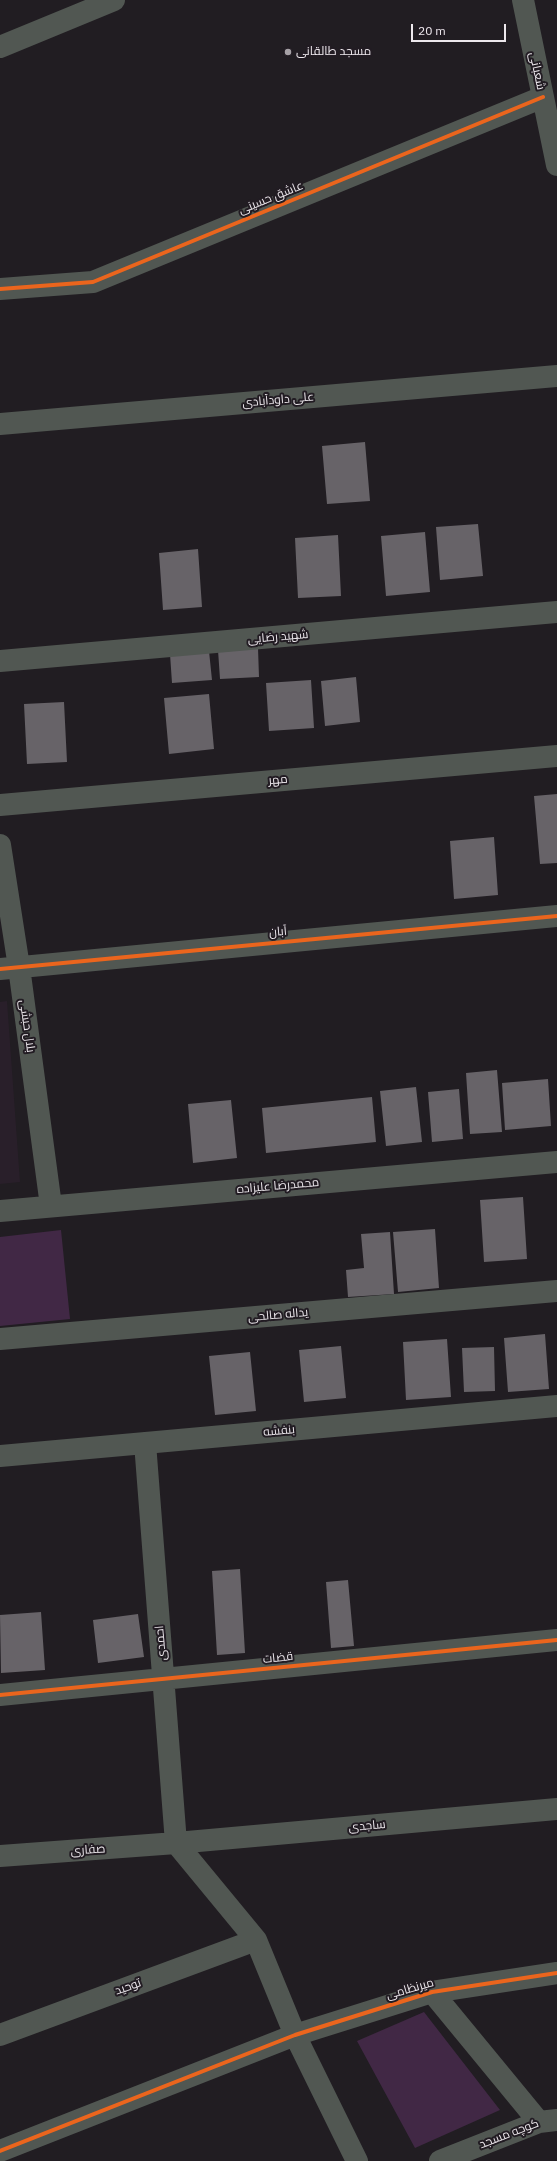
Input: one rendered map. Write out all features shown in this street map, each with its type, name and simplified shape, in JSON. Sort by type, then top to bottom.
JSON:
[{"type":"street","points":[[0,47],[114,0]]},
{"type":"street","name":"شعبانی","points":[[523,0],[557,165]]},
{"type":"street","name":"عاشق حسینی","points":[[0,289],[93,282],[543,97]]},
{"type":"street","name":"علی داودآبادی","points":[[0,424],[557,376]]},
{"type":"street","name":"شهید رضایی","points":[[0,662],[557,612]]},
{"type":"street","name":"مهر","points":[[0,805],[557,756]]},
{"type":"street","name":"بلال حبشی","points":[[0,846],[9,968],[50,1206]]},
{"type":"street","name":"آبان","points":[[9,968],[557,916]]},
{"type":"street","name":"محمدرضا علیزاده","points":[[0,1211],[557,1162]]},
{"type":"street","name":"یداله صالحی","points":[[0,1339],[557,1291]]},
{"type":"street","name":"بنفشه","points":[[0,1456],[557,1406]]},
{"type":"street","name":"احمدی","points":[[145,1443],[176,1843]]},
{"type":"street","name":"قضات","points":[[0,1695],[557,1640]]},
{"type":"street","name":"ساجدی","points":[[176,1843],[557,1809]]},
{"type":"street","points":[[176,1843],[256,1940],[295,2035],[357,2161]]},
{"type":"street","name":"صفاری","points":[[0,1856],[176,1843]]},
{"type":"street","name":"توحید","points":[[0,2034],[256,1940]]},
{"type":"street","name":"میرنظامی","points":[[0,2151],[295,2035],[432,1992],[557,1973]]},
{"type":"street","points":[[432,1992],[548,2121]]},
{"type":"street","name":"کوچه مسجد","points":[[440,2161],[548,2121]]},
{"type":"shaded area","points":[[7,1001],[20,1182],[0,1184],[0,1002]]},
{"type":"shaded area","points":[[61,1230],[70,1319],[0,1326],[0,1237]]},
{"type":"shaded area","points":[[424,2012],[500,2110],[415,2148],[357,2041]]},
{"type":"building","points":[[365,442],[370,501],[327,504],[322,446]]},
{"type":"building","points":[[478,524],[483,576],[440,580],[436,527]]},
{"type":"building","points":[[425,532],[430,592],[386,596],[381,536]]},
{"type":"building","points":[[338,535],[341,596],[298,598],[295,538]]},
{"type":"building","points":[[198,549],[202,607],[163,610],[159,553]]},
{"type":"building","points":[[258,648],[259,677],[220,679],[218,650]]},
{"type":"building","points":[[209,651],[212,680],[172,683],[170,654]]},
{"type":"building","points":[[356,677],[360,722],[325,726],[321,681]]},
{"type":"building","points":[[311,680],[314,728],[269,731],[266,683]]},
{"type":"building","points":[[209,694],[214,749],[169,754],[164,698]]},
{"type":"building","points":[[64,702],[67,762],[27,764],[24,704]]},
{"type":"building","points":[[557,794],[557,863],[540,864],[534,796]]},
{"type":"building","points":[[494,837],[498,895],[454,899],[450,841]]},
{"type":"building","points":[[497,1070],[502,1132],[470,1134],[466,1073]]},
{"type":"building","points":[[548,1079],[551,1126],[505,1130],[502,1083]]},
{"type":"building","points":[[416,1087],[422,1142],[386,1146],[380,1091]]},
{"type":"building","points":[[459,1089],[463,1139],[432,1142],[428,1092]]},
{"type":"building","points":[[372,1097],[376,1142],[266,1153],[262,1108]]},
{"type":"building","points":[[231,1100],[237,1158],[193,1163],[188,1104]]},
{"type":"building","points":[[523,1197],[527,1259],[484,1262],[480,1200]]},
{"type":"building","points":[[435,1229],[439,1288],[398,1292],[393,1232]]},
{"type":"building","points":[[390,1232],[394,1294],[348,1297],[346,1270],[364,1268],[361,1234]]},
{"type":"building","points":[[545,1334],[549,1389],[508,1392],[504,1338]]},
{"type":"building","points":[[447,1339],[451,1397],[406,1400],[403,1342]]},
{"type":"building","points":[[341,1346],[346,1398],[304,1402],[299,1350]]},
{"type":"building","points":[[494,1347],[495,1391],[464,1392],[462,1348]]},
{"type":"building","points":[[250,1352],[256,1411],[215,1415],[209,1356]]},
{"type":"building","points":[[240,1569],[245,1653],[217,1655],[212,1571]]},
{"type":"building","points":[[348,1580],[354,1646],[331,1648],[326,1582]]},
{"type":"building","points":[[41,1612],[45,1670],[1,1673],[0,1615]]},
{"type":"building","points":[[138,1614],[144,1657],[98,1663],[93,1620]]},
{"type":"cycle path","points":[[0,289],[93,282],[543,97]]},
{"type":"cycle path","points":[[0,969],[557,916]]},
{"type":"cycle path","points":[[0,1695],[557,1640]]},
{"type":"cycle path","points":[[0,2151],[295,2035],[432,1992],[557,1973]]},
{"type":"place","name":"مسجد طالقانی","points":[[288,52]]}]
